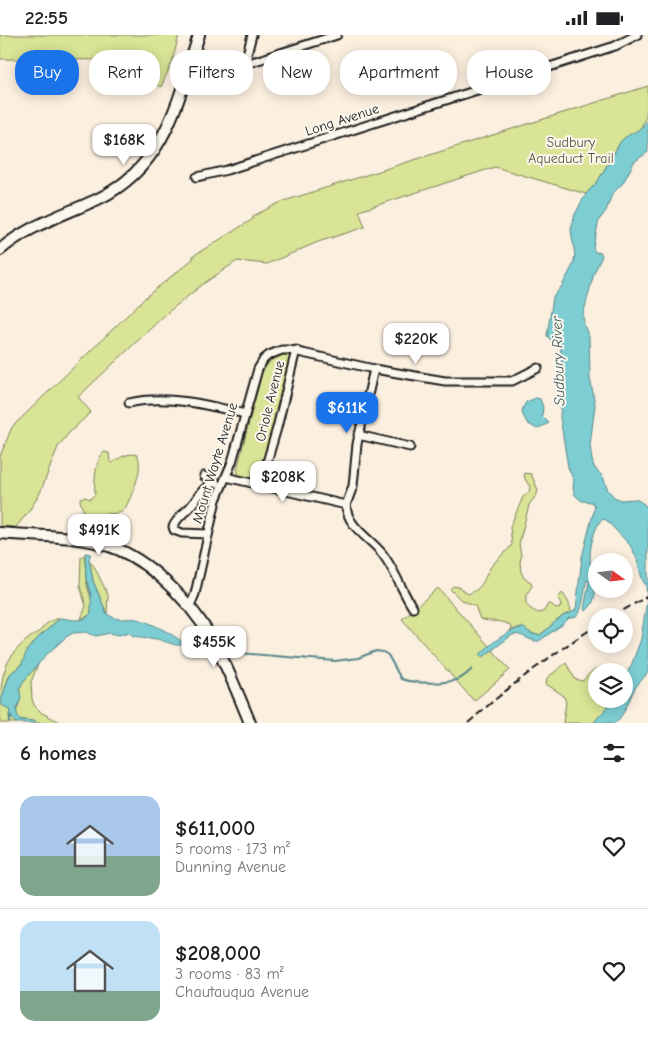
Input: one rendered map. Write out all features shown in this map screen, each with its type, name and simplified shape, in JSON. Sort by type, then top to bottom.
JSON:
[{"type":"street","points":[[0,250],[29,229],[111,192],[138,171],[152,154],[166,131],[199,35]]},
{"type":"street","points":[[248,50],[252,35]]},
{"type":"street","points":[[253,61],[337,35]]},
{"type":"street","name":"Long Avenue","points":[[197,177],[227,170],[596,52],[623,43],[637,35]]},
{"type":"street","name":"Mount Wayte Avenue","points":[[190,606],[196,591],[218,484],[226,477],[232,462],[256,375],[264,359],[269,355],[282,350],[296,350],[374,369],[454,382],[512,381],[538,368]]},
{"type":"street","name":"Oriole Avenue","points":[[260,486],[277,428],[296,350]]},
{"type":"street","points":[[374,369],[358,435],[353,486],[346,505],[351,520],[384,556],[413,609]]},
{"type":"street","points":[[129,403],[151,399],[167,400],[245,414]]},
{"type":"street","points":[[358,435],[410,447]]},
{"type":"street","points":[[204,476],[218,484]]},
{"type":"street","points":[[226,477],[346,505]]},
{"type":"street","points":[[208,533],[180,533],[174,531],[173,527],[204,488],[218,484]]},
{"type":"street","points":[[0,533],[100,543],[131,556],[150,568],[190,606],[207,629],[222,655],[250,723]]},
{"type":"green space","points":[[0,35],[179,35],[175,50],[170,50],[170,67],[161,87],[160,50],[89,50],[89,60],[79,60],[79,50],[15,50],[15,59],[0,59]]},
{"type":"green space","name":"Sudbury Aqueduct Trail","points":[[648,86],[647,110],[644,122],[638,131],[621,141],[598,181],[586,194],[495,167],[359,211],[365,227],[318,242],[267,264],[237,261],[203,284],[167,313],[78,397],[91,412],[69,433],[58,447],[40,493],[29,511],[16,527],[0,526],[0,456],[12,427],[147,296],[193,259],[193,256],[253,219],[253,216],[281,202]]},
{"type":"green space","points":[[282,355],[290,355],[292,361],[260,478],[256,481],[239,477],[237,469],[262,372],[270,361]]},
{"type":"green space","points":[[104,452],[109,453],[110,462],[112,463],[130,454],[137,455],[139,461],[136,482],[125,509],[118,513],[105,514],[98,527],[99,532],[103,535],[113,530],[112,534],[120,538],[120,540],[93,533],[83,524],[84,513],[80,498],[90,499],[95,494],[97,466]]},
{"type":"green space","points":[[524,473],[531,474],[538,490],[529,505],[519,544],[521,572],[524,578],[531,582],[532,586],[527,595],[526,603],[539,613],[544,611],[548,604],[557,609],[560,608],[561,604],[558,598],[562,593],[566,597],[571,611],[571,614],[564,615],[540,635],[533,634],[520,627],[510,631],[511,626],[507,624],[480,619],[475,606],[461,600],[450,589],[453,586],[459,587],[468,594],[473,592],[482,584],[492,565],[512,545],[510,527],[523,497],[529,492],[530,487]]},
{"type":"green space","points":[[84,555],[92,610],[90,615],[81,619],[86,606],[80,586],[81,557]]},
{"type":"green space","points":[[89,560],[108,595],[107,614],[93,581]]},
{"type":"green space","points":[[438,588],[510,670],[474,701],[402,619]]},
{"type":"green space","points":[[60,618],[38,638],[30,647],[22,664],[10,674],[1,703],[10,710],[9,716],[16,723],[0,723],[1,694],[2,682],[9,660],[25,642],[49,622]]},
{"type":"green space","points":[[39,662],[31,682],[34,705],[42,713],[62,723],[34,723],[19,719],[18,717],[21,684]]},
{"type":"green space","points":[[566,663],[575,679],[583,681],[588,675],[588,708],[607,708],[593,723],[563,723],[566,702],[563,695],[546,684],[547,678]]},
{"type":"water","points":[[648,119],[648,152],[634,162],[623,183],[612,194],[606,211],[599,220],[593,248],[595,252],[601,253],[602,256],[594,273],[583,315],[584,325],[589,337],[590,378],[595,405],[590,445],[594,467],[603,477],[608,490],[614,497],[621,500],[636,499],[648,509],[648,672],[633,692],[632,663],[641,639],[647,600],[646,586],[630,545],[605,519],[601,520],[594,533],[591,553],[588,553],[588,580],[578,615],[569,618],[539,641],[516,634],[483,657],[480,655],[494,642],[513,630],[524,628],[532,634],[540,635],[559,619],[576,609],[582,557],[595,506],[592,502],[582,501],[575,495],[573,488],[574,481],[568,467],[560,417],[563,376],[560,343],[557,340],[551,340],[547,336],[553,297],[562,286],[573,265],[575,255],[571,230],[575,214],[586,194],[598,181],[621,141],[645,124]]},
{"type":"water","points":[[536,398],[540,399],[543,407],[542,416],[549,423],[537,429],[527,423],[522,413],[526,402]]},
{"type":"water","points":[[85,553],[91,554],[89,558],[93,581],[107,614],[116,618],[137,619],[149,623],[186,645],[176,645],[157,639],[133,636],[129,632],[119,635],[110,633],[96,636],[85,632],[73,633],[46,655],[23,682],[19,689],[21,698],[16,710],[18,717],[21,720],[36,721],[34,723],[16,723],[13,719],[9,718],[10,710],[2,705],[1,700],[10,674],[22,664],[27,650],[60,618],[81,620],[91,613],[91,595],[86,579]]},
{"type":"water","points":[[588,587],[588,598],[594,599],[586,611],[584,609]]},
{"type":"water","points":[[606,708],[625,708],[615,723],[593,723]]},
{"type":"waterway","points":[[186,645],[198,650],[208,651]]},
{"type":"waterway","points":[[239,653],[335,661],[358,658],[376,651],[383,652],[388,655],[401,679],[422,683],[453,681],[463,677],[472,669]]},
{"type":"waterway","points":[[9,723],[11,716]]},
{"type":"railway","points":[[627,608],[648,596]]},
{"type":"railway","points":[[468,723],[530,672],[588,631]]},
{"type":"water label","name":"Sudbury River","points":[[558,361]]}]
